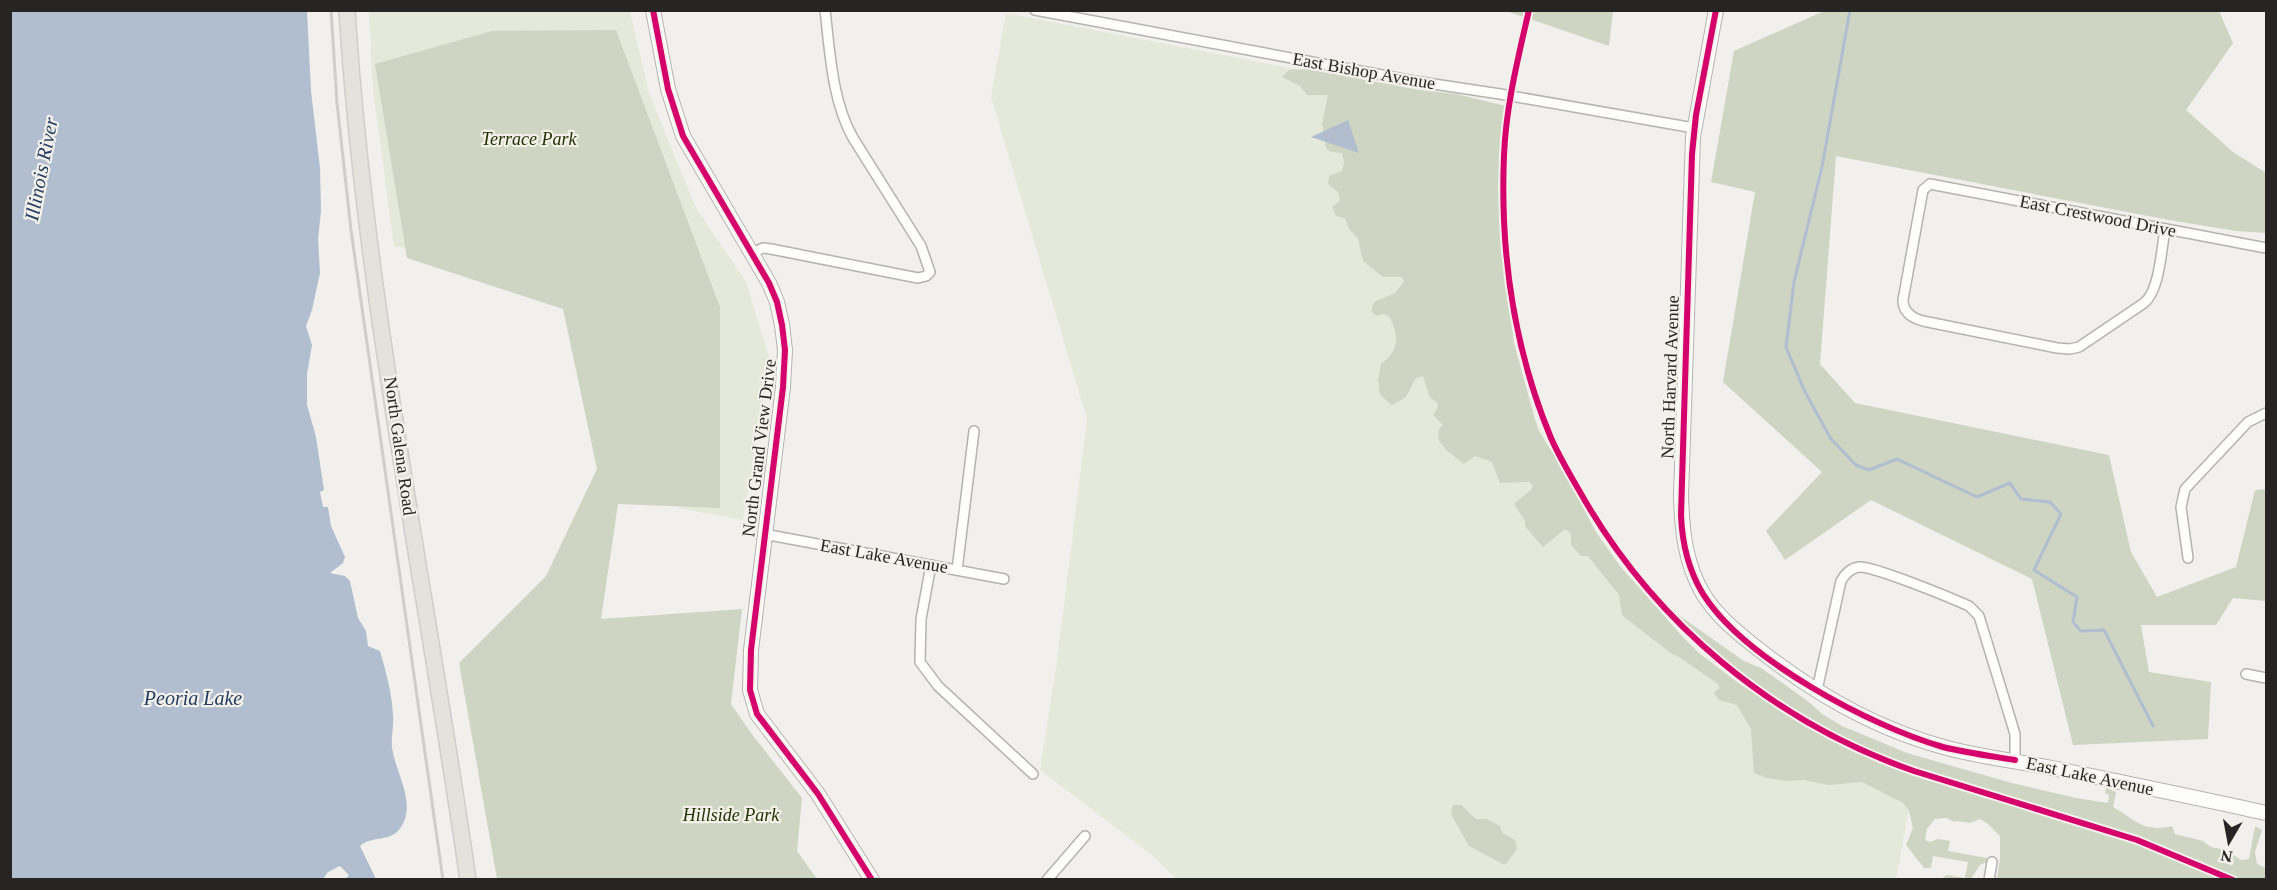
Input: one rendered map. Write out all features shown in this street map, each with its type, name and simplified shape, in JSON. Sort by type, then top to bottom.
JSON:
[{"type":"main road","name":"North Galena Road","points":[[347,10],[354,106],[371,252],[468,879]]},
{"type":"street","name":"North Grand View Drive","points":[[652,10],[668,89],[683,136],[769,283],[777,302],[785,350],[783,387],[751,650],[749,685],[752,704],[765,726],[818,794],[872,879]]},
{"type":"street","points":[[752,253],[763,248],[918,278],[929,274],[921,246],[843,119],[837,97],[825,10]]},
{"type":"street","name":"East Bishop Avenue","points":[[1035,10],[1414,81],[1694,128]]},
{"type":"street","name":"North Harvard Avenue","points":[[1716,10],[1694,128],[1681,488],[1683,539],[1700,588],[1720,615],[1759,650],[1817,690]]},
{"type":"street","name":"East Crestwood Drive","points":[[2165,230],[2155,285],[2147,300],[2079,347],[2066,350],[1923,321],[1906,312],[1903,300],[1919,212],[1924,187],[1930,184],[2266,248]]},
{"type":"street","points":[[2188,558],[2181,507],[2185,489],[2248,422],[2266,414]]},
{"type":"street","points":[[957,570],[974,431]]},
{"type":"street","name":"East Lake Avenue","points":[[764,534],[1004,579]]},
{"type":"street","points":[[932,565],[921,619],[920,662],[938,686],[1033,774]]},
{"type":"street","points":[[1817,690],[1841,581],[1850,570],[1858,567],[1883,574],[1965,604],[1973,608],[1979,616],[2015,734],[2015,760]]},
{"type":"street","points":[[2246,674],[2266,678]]},
{"type":"street","name":"East Lake Avenue","points":[[1817,690],[1880,723],[1925,741],[1967,752],[2266,813]]},
{"type":"street","points":[[1047,879],[1085,836]]},
{"type":"street","points":[[1989,879],[1992,862]]},
{"type":"green space","name":"Terrace Park","points":[[369,11],[630,11],[649,93],[695,206],[746,282],[770,360],[743,520],[678,508],[710,297],[394,246],[373,89]]},
{"type":"green space","points":[[1613,11],[1609,46],[1509,12]]},
{"type":"green space","points":[[1824,11],[2219,11],[2233,43],[2186,110],[2233,152],[2266,173],[2266,233],[2236,231],[2169,220],[1836,156],[1820,364],[1855,403],[2109,455],[2131,552],[2157,597],[2236,567],[2255,490],[2266,489],[2266,601],[2233,598],[2216,625],[2141,625],[2149,672],[2211,682],[2208,739],[2073,745],[2032,579],[1871,500],[1785,560],[1766,531],[1822,472],[1723,382],[1755,192],[1711,182],[1734,51]]},
{"type":"green space","points":[[1006,13],[1501,109],[1483,232],[1495,335],[1603,562],[1740,694],[1914,783],[1896,879],[1176,879],[1152,855],[1040,770],[1057,662],[1087,419],[991,97]]},
{"type":"green space","name":"Hillside Park","points":[[616,30],[720,307],[720,508],[618,504],[601,619],[742,609],[731,704],[802,798],[797,851],[817,879],[497,879],[459,663],[546,576],[597,469],[563,309],[407,258],[375,64],[492,31]]},
{"type":"green space","points":[[1307,69],[1420,90],[1456,94],[1506,106],[1498,186],[1503,253],[1514,343],[1538,430],[1560,464],[1596,532],[1620,566],[1699,653],[1741,685],[1813,728],[1860,754],[1930,781],[2005,802],[2005,795],[1876,755],[1789,708],[1731,667],[1675,617],[1677,614],[1744,661],[1761,668],[1822,714],[1842,726],[1907,753],[2012,783],[2108,803],[2109,795],[2105,793],[2106,788],[2116,792],[2113,807],[2140,824],[2154,828],[2172,826],[2175,834],[2226,850],[2241,860],[2249,859],[2255,826],[2262,830],[2255,852],[2257,864],[2266,868],[2266,879],[1997,879],[2000,836],[1980,819],[1970,823],[1955,822],[1946,818],[1935,819],[1927,829],[1925,840],[1950,841],[1948,851],[1987,858],[1987,862],[1980,865],[1971,879],[1941,879],[1947,875],[1965,878],[1968,862],[1933,856],[1931,868],[1924,868],[1906,845],[1913,828],[1909,811],[1903,803],[1862,782],[1828,785],[1804,780],[1786,781],[1767,778],[1754,773],[1751,729],[1737,705],[1719,700],[1714,693],[1720,688],[1718,684],[1672,654],[1622,615],[1619,595],[1588,556],[1581,556],[1571,545],[1571,534],[1565,529],[1543,547],[1525,526],[1525,521],[1514,504],[1531,490],[1533,485],[1529,482],[1500,483],[1492,462],[1475,456],[1464,464],[1446,450],[1438,439],[1439,429],[1443,425],[1433,415],[1438,407],[1437,402],[1430,398],[1423,376],[1416,378],[1406,397],[1392,405],[1380,395],[1378,379],[1381,364],[1391,354],[1396,337],[1389,316],[1383,314],[1377,316],[1371,311],[1374,302],[1395,293],[1404,282],[1402,277],[1383,277],[1363,261],[1358,238],[1349,229],[1345,218],[1336,216],[1332,207],[1339,202],[1340,197],[1337,191],[1328,184],[1329,176],[1342,171],[1344,163],[1342,153],[1331,152],[1326,148],[1322,124],[1328,95],[1307,95],[1300,86],[1282,77],[1289,70]]},
{"type":"green space","points":[[1453,805],[1461,805],[1476,819],[1487,819],[1500,826],[1502,833],[1515,840],[1517,849],[1505,865],[1469,846],[1451,814]]},
{"type":"water","name":"Peoria Lake","points":[[10,11],[307,11],[311,91],[320,168],[321,211],[318,239],[320,273],[306,326],[312,345],[307,374],[307,405],[316,437],[324,490],[320,492],[323,507],[328,507],[331,526],[345,557],[343,563],[330,573],[345,576],[350,581],[358,618],[366,631],[368,646],[380,651],[391,699],[392,747],[404,787],[407,808],[405,818],[397,832],[360,846],[376,879],[346,879],[349,875],[340,866],[328,872],[322,880],[11,879]]},
{"type":"water","points":[[1348,120],[1359,153],[1311,137]]},
{"type":"waterway","points":[[1850,10],[1822,167],[1794,282],[1786,347],[1805,392],[1831,439],[1856,465],[1869,470],[1897,459],[1977,497],[2010,483],[2021,499],[2050,502],[2061,514],[2034,570],[2077,597],[2073,622],[2081,631],[2104,630],[2153,726]]},
{"type":"railway","points":[[331,10],[337,103],[351,230],[443,880]]},
{"type":"cycle path","points":[[653,10],[668,89],[683,136],[769,283],[777,302],[782,325],[785,350],[783,387],[751,650],[750,690],[757,714],[818,794],[872,880]]},
{"type":"cycle path","points":[[1529,10],[1510,100],[1504,155],[1504,227],[1507,263],[1519,335],[1527,370],[1551,438],[1580,492],[1610,539],[1643,584],[1721,662],[1766,695],[1813,725],[1862,750],[1914,771],[2137,840],[2233,880]]},
{"type":"cycle path","points":[[1716,10],[1696,115],[1692,154],[1681,515],[1690,566],[1703,594],[1722,618],[1748,642],[1811,687],[1880,723],[1913,737],[1943,747],[2015,760]]},
{"type":"water label","name":"Illinois River","points":[[41,169]]}]
